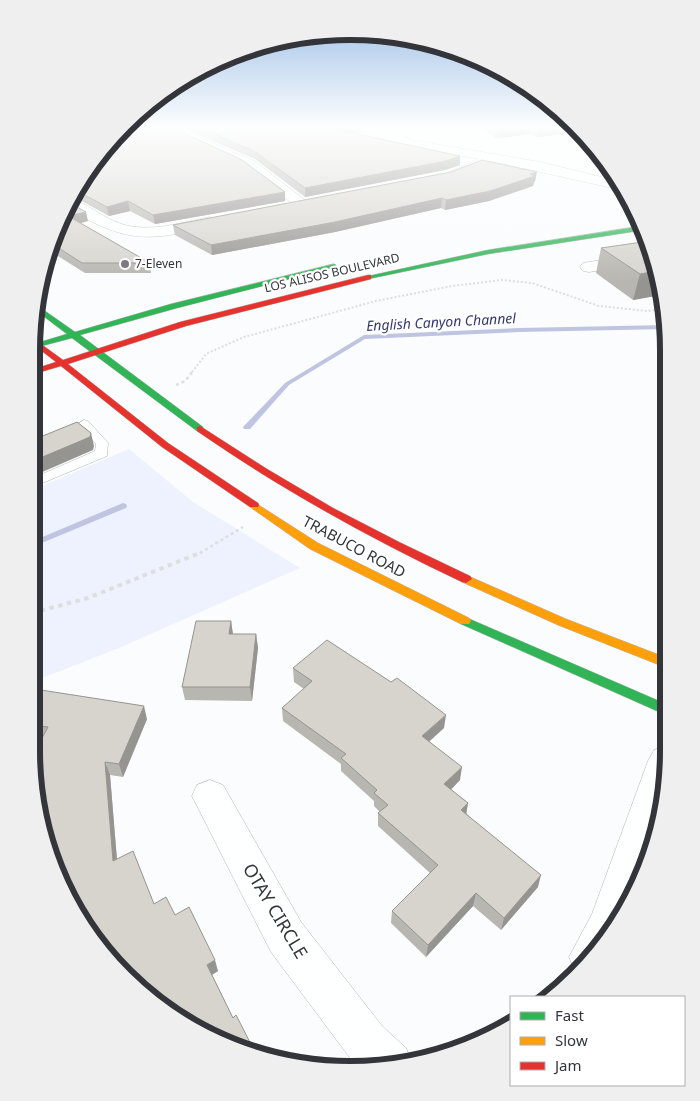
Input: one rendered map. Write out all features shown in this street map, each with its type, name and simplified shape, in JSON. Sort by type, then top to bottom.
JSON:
[{"type":"main road","name":"LOS ALISOS BOULEVARD","points":[[40,370],[249,307],[393,272],[529,245],[635,229]]},
{"type":"main road","name":"LOS ALISOS BOULEVARD","points":[[40,343],[233,290],[345,264]]},
{"type":"main road","name":"TRABUCO ROAD","points":[[43,312],[153,395],[256,466],[366,529],[460,576],[660,660]]},
{"type":"main road","name":"TRABUCO ROAD","points":[[40,348],[164,445],[314,546],[491,634],[660,707]]},
{"type":"street","points":[[269,179],[302,204]]},
{"type":"street","points":[[596,179],[611,184]]},
{"type":"street","points":[[283,207],[320,200]]},
{"type":"street","points":[[76,206],[108,224],[132,232],[160,231],[226,218]]},
{"type":"street","points":[[589,267],[646,259]]},
{"type":"street","points":[[608,923],[658,784]]},
{"type":"street","name":"OTAY CIRCLE","points":[[210,796],[286,937],[366,1042],[384,1059]]},
{"type":"lane","points":[[40,480],[102,453],[102,443],[84,424]]},
{"type":"path","points":[[153,395],[185,381],[206,354],[244,337],[376,301],[452,286],[501,280],[532,283],[599,306],[647,311],[657,310]]},
{"type":"path","points":[[40,611],[88,598],[194,557],[243,527]]},
{"type":"shaded area","points":[[129,449],[193,502],[300,568],[119,648],[40,679],[40,487]]},
{"type":"building","points":[[91,179],[268,179],[285,192],[153,215],[128,201],[107,207],[83,194]]},
{"type":"building","points":[[293,179],[350,179],[305,188]]},
{"type":"building","points":[[412,179],[525,179],[490,191],[446,200],[442,198],[335,222],[211,245],[173,225]]},
{"type":"building","points":[[76,206],[86,212],[71,215]]},
{"type":"building","points":[[70,217],[150,263],[82,263],[57,247]]},
{"type":"building","points":[[641,242],[650,272],[640,274],[601,248]]},
{"type":"building","points":[[77,422],[91,433],[90,437],[40,458],[40,437]]},
{"type":"building","points":[[196,621],[231,621],[229,634],[256,634],[250,687],[182,687]]},
{"type":"building","points":[[327,640],[391,682],[397,678],[446,715],[422,736],[462,767],[444,784],[468,803],[461,810],[541,875],[504,918],[476,893],[428,945],[392,911],[438,865],[378,813],[388,805],[374,793],[377,790],[341,758],[346,754],[282,708],[312,681],[293,668]]},
{"type":"building","points":[[41,690],[144,706],[119,764],[105,762],[113,861],[133,851],[154,904],[166,897],[175,915],[189,907],[215,960],[207,965],[233,1018],[236,1015],[252,1045],[213,1029],[161,997],[117,955],[92,923],[72,888],[56,851],[46,811],[41,771],[40,742],[48,727],[40,726]]},
{"type":"waterway","name":"English Canyon Channel","points":[[247,427],[287,384],[364,337],[519,330],[659,327]]},
{"type":"waterway","name":"English Canyon Channel","points":[[40,541],[123,506]]},
{"type":"traffic: fast","points":[[368,277],[488,252],[635,229]]},
{"type":"traffic: fast","points":[[40,344],[174,306],[334,266]]},
{"type":"traffic: fast","points":[[43,312],[200,429]]},
{"type":"traffic: fast","points":[[465,621],[660,707]]},
{"type":"traffic: slow","points":[[254,505],[314,546],[465,621]]},
{"type":"traffic: slow","points":[[466,579],[562,622],[660,660]]},
{"type":"traffic: jam","points":[[40,370],[183,324],[368,277]]},
{"type":"traffic: jam","points":[[40,346],[165,445],[254,505]]},
{"type":"traffic: jam","points":[[200,429],[296,491],[397,546],[466,579]]},
{"type":"place","name":"7-Eleven","points":[[125,264]]}]
